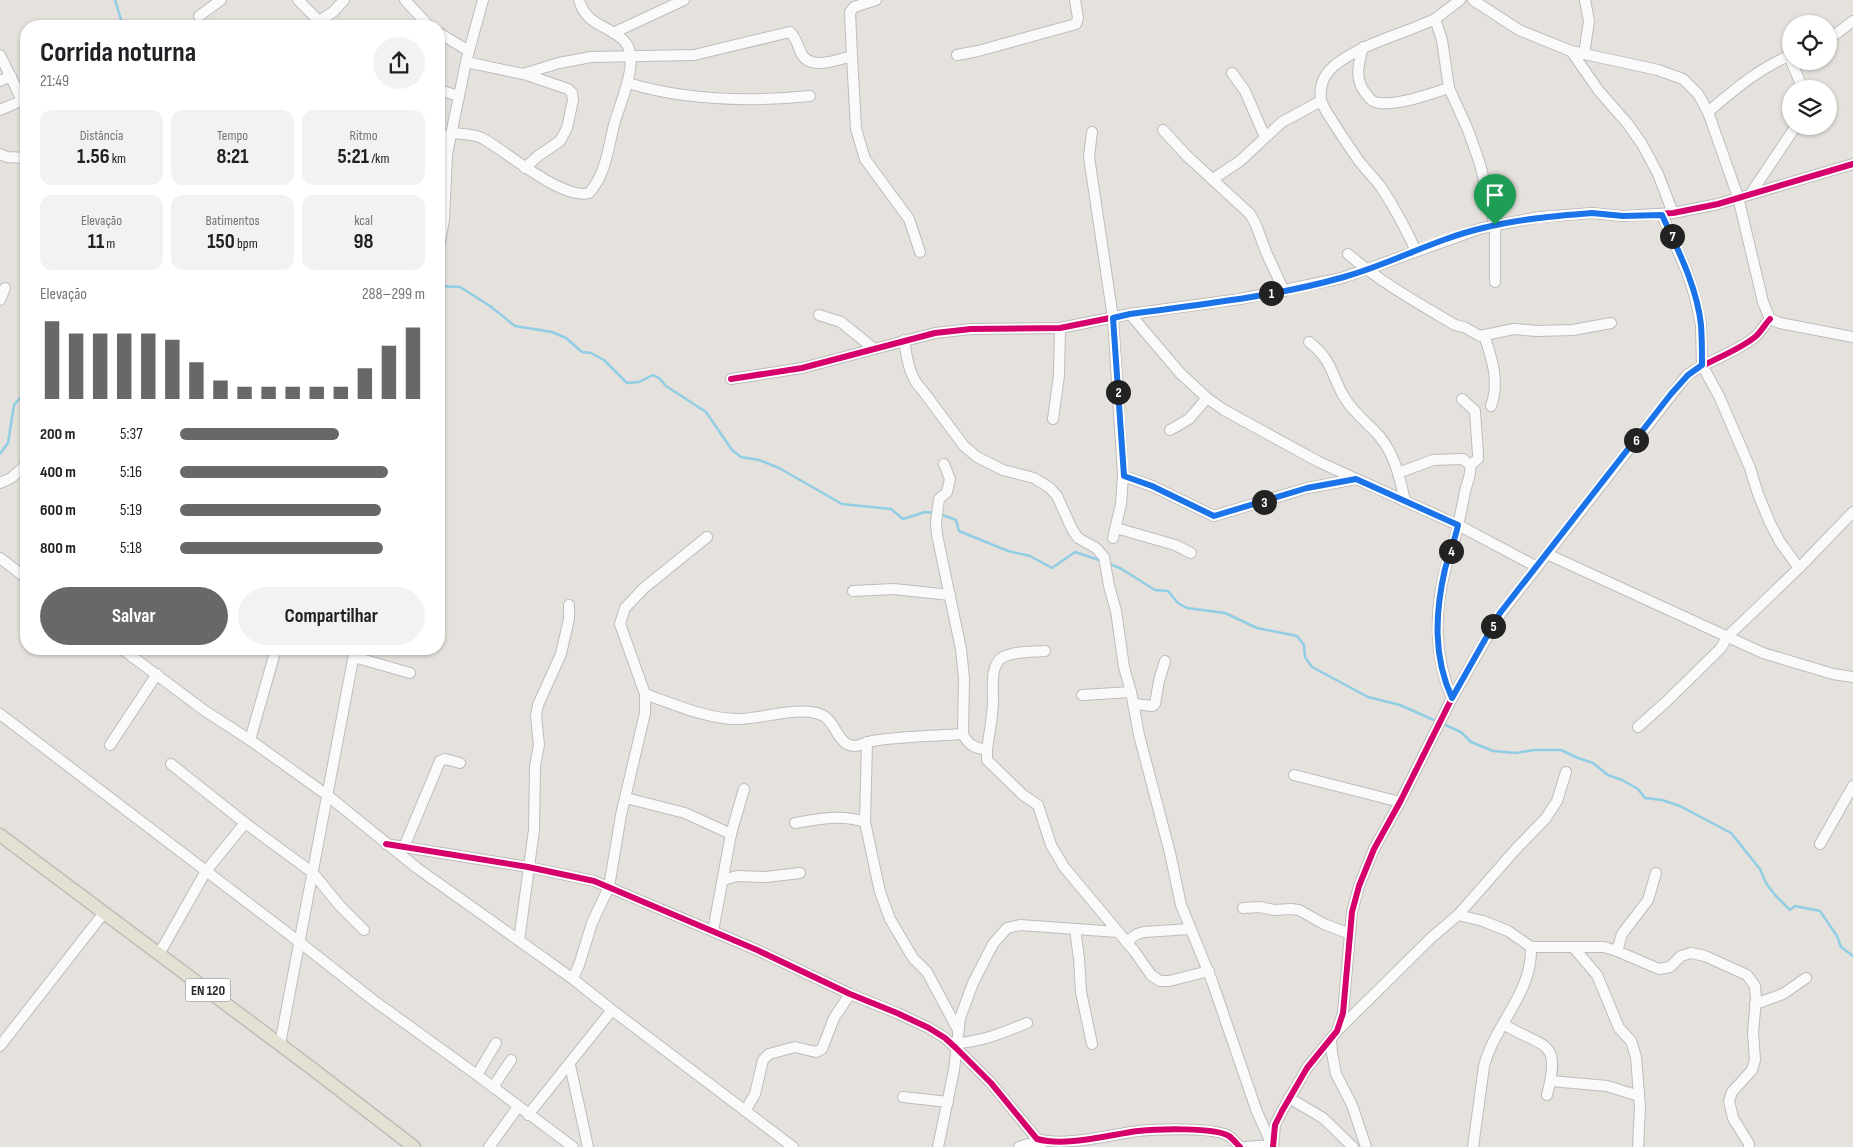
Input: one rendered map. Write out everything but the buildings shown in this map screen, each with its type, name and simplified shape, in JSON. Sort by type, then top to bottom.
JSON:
[{"type":"main road","name":"EN 120","points":[[0,836],[280,1044],[414,1147]]},
{"type":"street","points":[[199,16],[221,0]]},
{"type":"street","points":[[298,0],[315,20]]},
{"type":"street","points":[[324,20],[344,0]]},
{"type":"street","points":[[406,0],[424,20]]},
{"type":"street","points":[[445,198],[447,154],[466,62],[483,0]]},
{"type":"street","points":[[445,138],[452,133],[481,138],[525,168],[558,187],[583,195],[589,194],[601,176],[628,83],[631,56],[626,44],[613,33],[588,18],[579,0]]},
{"type":"street","points":[[613,33],[684,0]]},
{"type":"street","points":[[876,0],[854,7],[850,12],[856,129],[866,160],[909,219],[920,252]]},
{"type":"street","points":[[957,55],[1076,24],[1078,18],[1075,0]]},
{"type":"street","points":[[1416,251],[1396,211],[1341,134],[1321,101],[1322,81],[1335,66],[1363,47],[1435,19],[1460,0]]},
{"type":"street","points":[[1473,0],[1519,30],[1571,51],[1658,70],[1683,79],[1698,94],[1708,112],[1738,197],[1763,302],[1770,319],[1780,323],[1853,337]]},
{"type":"street","points":[[1584,54],[1589,21],[1585,0]]},
{"type":"street","points":[[1435,19],[1442,40],[1449,88],[1468,130],[1480,164],[1495,225],[1496,282]]},
{"type":"street","points":[[1837,33],[1853,21]]},
{"type":"street","points":[[523,74],[559,63],[591,57],[694,55],[790,32],[796,38],[802,55],[810,62],[824,64],[852,56]]},
{"type":"street","points":[[445,36],[469,50]]},
{"type":"street","points":[[1363,47],[1358,66],[1358,81],[1370,100],[1378,103],[1391,102],[1416,98],[1449,88]]},
{"type":"street","points":[[1571,51],[1642,144],[1658,174],[1673,213]]},
{"type":"street","points":[[0,55],[20,98]]},
{"type":"street","points":[[1708,112],[1739,85],[1768,65],[1782,61]]},
{"type":"street","points":[[466,62],[523,74],[568,89],[572,93],[573,100],[567,128],[560,141],[538,156],[525,168]]},
{"type":"street","points":[[1232,73],[1245,91],[1265,137]]},
{"type":"street","points":[[0,81],[11,76]]},
{"type":"street","points":[[628,83],[651,90],[691,97],[761,100],[810,96]]},
{"type":"street","points":[[445,92],[459,96]]},
{"type":"street","points":[[0,110],[20,101]]},
{"type":"street","points":[[1213,179],[1240,161],[1282,122],[1321,101]]},
{"type":"street","points":[[1163,130],[1187,156],[1250,214],[1284,291]]},
{"type":"street","points":[[1092,132],[1089,157],[1113,318],[1124,476],[1121,504],[1114,533],[1175,545],[1191,553]]},
{"type":"street","points":[[1751,193],[1790,135]]},
{"type":"street","points":[[0,154],[7,157],[20,158]]},
{"type":"street","points":[[731,379],[802,368],[935,333],[971,329],[1060,328],[1130,314],[1240,300],[1366,270],[1495,225],[1539,217],[1592,213],[1623,216],[1662,215],[1718,204],[1853,164]]},
{"type":"street","points":[[1662,215],[1695,298],[1701,325],[1702,365],[1719,396],[1750,468],[1770,523],[1780,542],[1799,568]]},
{"type":"street","points":[[1348,254],[1366,270],[1454,325],[1464,327],[1480,336],[1514,329],[1537,331],[1573,330],[1611,323]]},
{"type":"street","points":[[0,300],[5,288]]},
{"type":"street","points":[[1130,314],[1180,373],[1207,398],[1224,410],[1319,462],[1458,525],[1536,567]]},
{"type":"street","points":[[819,315],[841,322],[873,348]]},
{"type":"street","points":[[1366,1147],[1352,1105],[1336,1074],[1332,1053],[1334,1035],[1343,1013],[1346,992],[1352,912],[1359,886],[1374,849],[1400,802],[1452,698],[1500,613],[1671,394],[1688,375],[1702,365],[1735,350],[1756,336],[1770,319]]},
{"type":"street","points":[[1053,419],[1058,384],[1060,328]]},
{"type":"street","points":[[1484,336],[1492,359],[1496,383],[1491,406]]},
{"type":"street","points":[[904,340],[909,368],[916,384],[964,446],[977,457],[1003,470],[1043,482],[1058,496],[1072,529],[1078,538],[1096,548],[1104,561],[1116,611],[1124,667],[1134,704],[1139,735],[1170,853],[1181,905],[1208,971],[1257,1112],[1272,1146]]},
{"type":"street","points":[[1308,342],[1320,351],[1328,361],[1345,398],[1356,413],[1379,435],[1387,447],[1398,473],[1405,501]]},
{"type":"street","points":[[1170,430],[1189,418],[1207,398]]},
{"type":"street","points":[[1462,399],[1475,411],[1478,459],[1470,465]]},
{"type":"street","points":[[1398,473],[1433,460],[1463,459],[1470,465],[1472,474],[1465,488],[1454,544],[1446,568],[1437,632],[1438,657],[1452,698]]},
{"type":"street","points":[[944,464],[950,479],[947,492],[938,504],[936,522],[937,535],[961,649],[964,678],[963,734],[967,743],[976,748],[987,750]]},
{"type":"street","points":[[0,483],[11,478],[20,470]]},
{"type":"street","points":[[1124,476],[1152,486],[1214,516],[1307,488],[1356,479]]},
{"type":"street","points":[[1638,727],[1720,648],[1727,637],[1799,568],[1853,512]]},
{"type":"street","points":[[573,979],[592,922],[609,887],[621,815],[645,713],[645,694],[620,624],[625,608],[644,588],[707,538]]},
{"type":"street","points":[[1546,554],[1763,653],[1833,674],[1853,677]]},
{"type":"street","points":[[0,558],[20,573]]},
{"type":"street","points":[[854,591],[894,589],[950,595]]},
{"type":"street","points":[[519,941],[534,830],[535,766],[540,745],[536,716],[538,705],[561,654],[569,605]]},
{"type":"street","points":[[1045,650],[1001,657],[996,664],[992,688],[993,700],[987,760],[1024,795],[1038,805],[1051,845],[1064,867],[1151,975],[1160,981],[1208,971]]},
{"type":"street","points":[[130,655],[205,711],[250,740],[327,795],[386,844],[573,979],[793,1147]]},
{"type":"street","points":[[250,740],[274,655]]},
{"type":"street","points":[[280,1044],[298,941],[313,873],[355,655]]},
{"type":"street","points":[[360,655],[410,673]]},
{"type":"street","points":[[1134,704],[1152,706],[1155,704],[1165,661]]},
{"type":"street","points":[[110,745],[157,674]]},
{"type":"street","points":[[1082,695],[1131,692]]},
{"type":"street","points":[[645,694],[722,719],[740,719],[797,712],[815,713],[828,717],[846,744],[855,746],[866,742],[963,734]]},
{"type":"street","points":[[0,714],[373,1000],[573,1147]]},
{"type":"street","points":[[866,742],[865,822],[880,892],[890,919],[913,958],[927,972],[958,1030]]},
{"type":"street","points":[[404,846],[440,761],[445,759],[460,763]]},
{"type":"street","points":[[171,764],[245,823],[313,873],[340,906],[364,930]]},
{"type":"street","points":[[1272,1146],[1275,1125],[1307,1068],[1334,1035],[1432,937],[1458,915],[1546,818],[1557,801],[1566,772]]},
{"type":"street","points":[[1294,775],[1400,802]]},
{"type":"street","points":[[1820,844],[1853,786]]},
{"type":"street","points":[[713,931],[731,834],[744,788]]},
{"type":"street","points":[[626,798],[685,813],[731,834]]},
{"type":"street","points":[[795,823],[839,817],[865,822]]},
{"type":"street","points":[[159,954],[206,871],[245,823]]},
{"type":"street","points":[[386,844],[528,867],[594,881],[713,931],[929,1028],[956,1045],[1037,1138],[1044,1142]]},
{"type":"street","points":[[723,880],[737,876],[766,877],[800,873]]},
{"type":"street","points":[[1617,951],[1622,934],[1648,900],[1656,873]]},
{"type":"street","points":[[1244,908],[1260,907],[1274,910],[1299,910],[1324,924],[1350,934]]},
{"type":"street","points":[[0,1046],[103,914]]},
{"type":"street","points":[[1458,915],[1483,920],[1508,931],[1531,947],[1604,947],[1659,969],[1670,967],[1681,956],[1691,953],[1705,956],[1747,975],[1754,986],[1753,1033],[1755,1060],[1752,1070],[1732,1092],[1729,1101],[1733,1118],[1749,1147]]},
{"type":"street","points":[[938,1147],[948,1102],[960,1018],[973,983],[994,944],[1007,928],[1020,924],[1118,932]]},
{"type":"street","points":[[1075,929],[1081,992],[1092,1044]]},
{"type":"street","points":[[1126,942],[1137,934],[1144,932],[1190,929]]},
{"type":"street","points":[[1474,1147],[1484,1066],[1488,1053],[1523,988],[1531,960],[1531,947]]},
{"type":"street","points":[[1574,948],[1597,975],[1619,1028],[1631,1041],[1637,1061],[1640,1096],[1638,1147]]},
{"type":"street","points":[[1755,1004],[1783,994],[1806,978]]},
{"type":"street","points":[[745,1111],[755,1094],[764,1060],[769,1054],[795,1047],[816,1052],[822,1049],[834,1018],[850,994]]},
{"type":"street","points":[[528,1115],[570,1065],[612,1010]]},
{"type":"street","points":[[956,1045],[984,1039],[1027,1023]]},
{"type":"street","points":[[1503,1024],[1546,1045],[1551,1053],[1551,1081],[1547,1095]]},
{"type":"street","points":[[477,1075],[496,1043]]},
{"type":"street","points":[[493,1087],[511,1060]]},
{"type":"street","points":[[570,1065],[588,1147]]},
{"type":"street","points":[[1551,1081],[1607,1086],[1640,1096]]},
{"type":"street","points":[[903,1097],[948,1102]]},
{"type":"street","points":[[1289,1098],[1323,1118],[1353,1147]]},
{"type":"street","points":[[489,1147],[518,1107]]},
{"type":"street","points":[[1019,1147],[1044,1142],[1059,1145],[1079,1144],[1138,1131],[1176,1130],[1214,1132],[1229,1136],[1240,1147]]},
{"type":"street","points":[[1244,1147],[1272,1146]]},
{"type":"waterway","points":[[115,0],[121,20]]},
{"type":"waterway","points":[[445,286],[460,287],[490,306],[515,326],[552,332],[566,338],[582,352],[591,353],[604,360],[627,383],[639,382],[653,375],[659,378],[666,386],[706,412],[732,450],[741,457],[759,460],[779,468],[842,504],[891,509],[903,519],[925,512],[934,513]]},
{"type":"waterway","points":[[0,454],[8,443],[14,405],[20,398]]},
{"type":"waterway","points":[[940,514],[956,520],[959,531],[1008,551],[1030,556],[1052,568],[1075,552],[1102,561]]},
{"type":"waterway","points":[[1107,563],[1120,568],[1155,590],[1168,591],[1178,603],[1187,608],[1225,613],[1257,628],[1297,636],[1304,645],[1305,657],[1312,667],[1368,697],[1400,705],[1436,721]]},
{"type":"waterway","points":[[1441,723],[1461,732],[1471,742],[1493,751],[1516,753],[1534,750],[1561,750],[1593,763],[1608,775],[1638,789],[1645,798],[1662,800],[1680,806],[1731,833],[1760,869],[1766,883],[1775,895],[1790,910],[1795,906],[1820,911],[1837,936],[1841,947],[1853,956]]},
{"type":"cycle path","points":[[731,379],[802,368],[935,333],[971,329],[1060,328],[1130,314],[1240,299],[1342,278],[1482,228],[1539,217],[1592,213],[1623,216],[1673,213],[1718,204],[1853,164]]},
{"type":"cycle path","points":[[1273,1147],[1275,1125],[1282,1111],[1307,1068],[1337,1031],[1343,1013],[1352,912],[1359,886],[1374,849],[1400,802],[1452,698],[1501,613],[1687,375],[1747,343],[1757,335],[1770,319]]},
{"type":"cycle path","points":[[386,844],[528,867],[594,881],[757,950],[850,994],[897,1013],[945,1038],[991,1083],[1037,1139],[1060,1142],[1087,1140],[1138,1131],[1185,1129],[1222,1133],[1229,1136],[1240,1147]]},
{"type":"route","points":[[1592,213],[1623,216],[1662,215],[1675,243],[1695,298],[1701,325],[1702,365],[1688,375],[1671,394],[1500,613],[1452,698],[1438,657],[1437,632],[1441,590],[1458,525],[1356,479],[1307,488],[1214,516],[1152,486],[1124,476],[1113,318],[1130,314],[1240,300],[1301,288],[1342,278],[1436,243],[1495,225],[1539,217],[1592,213]]}]
